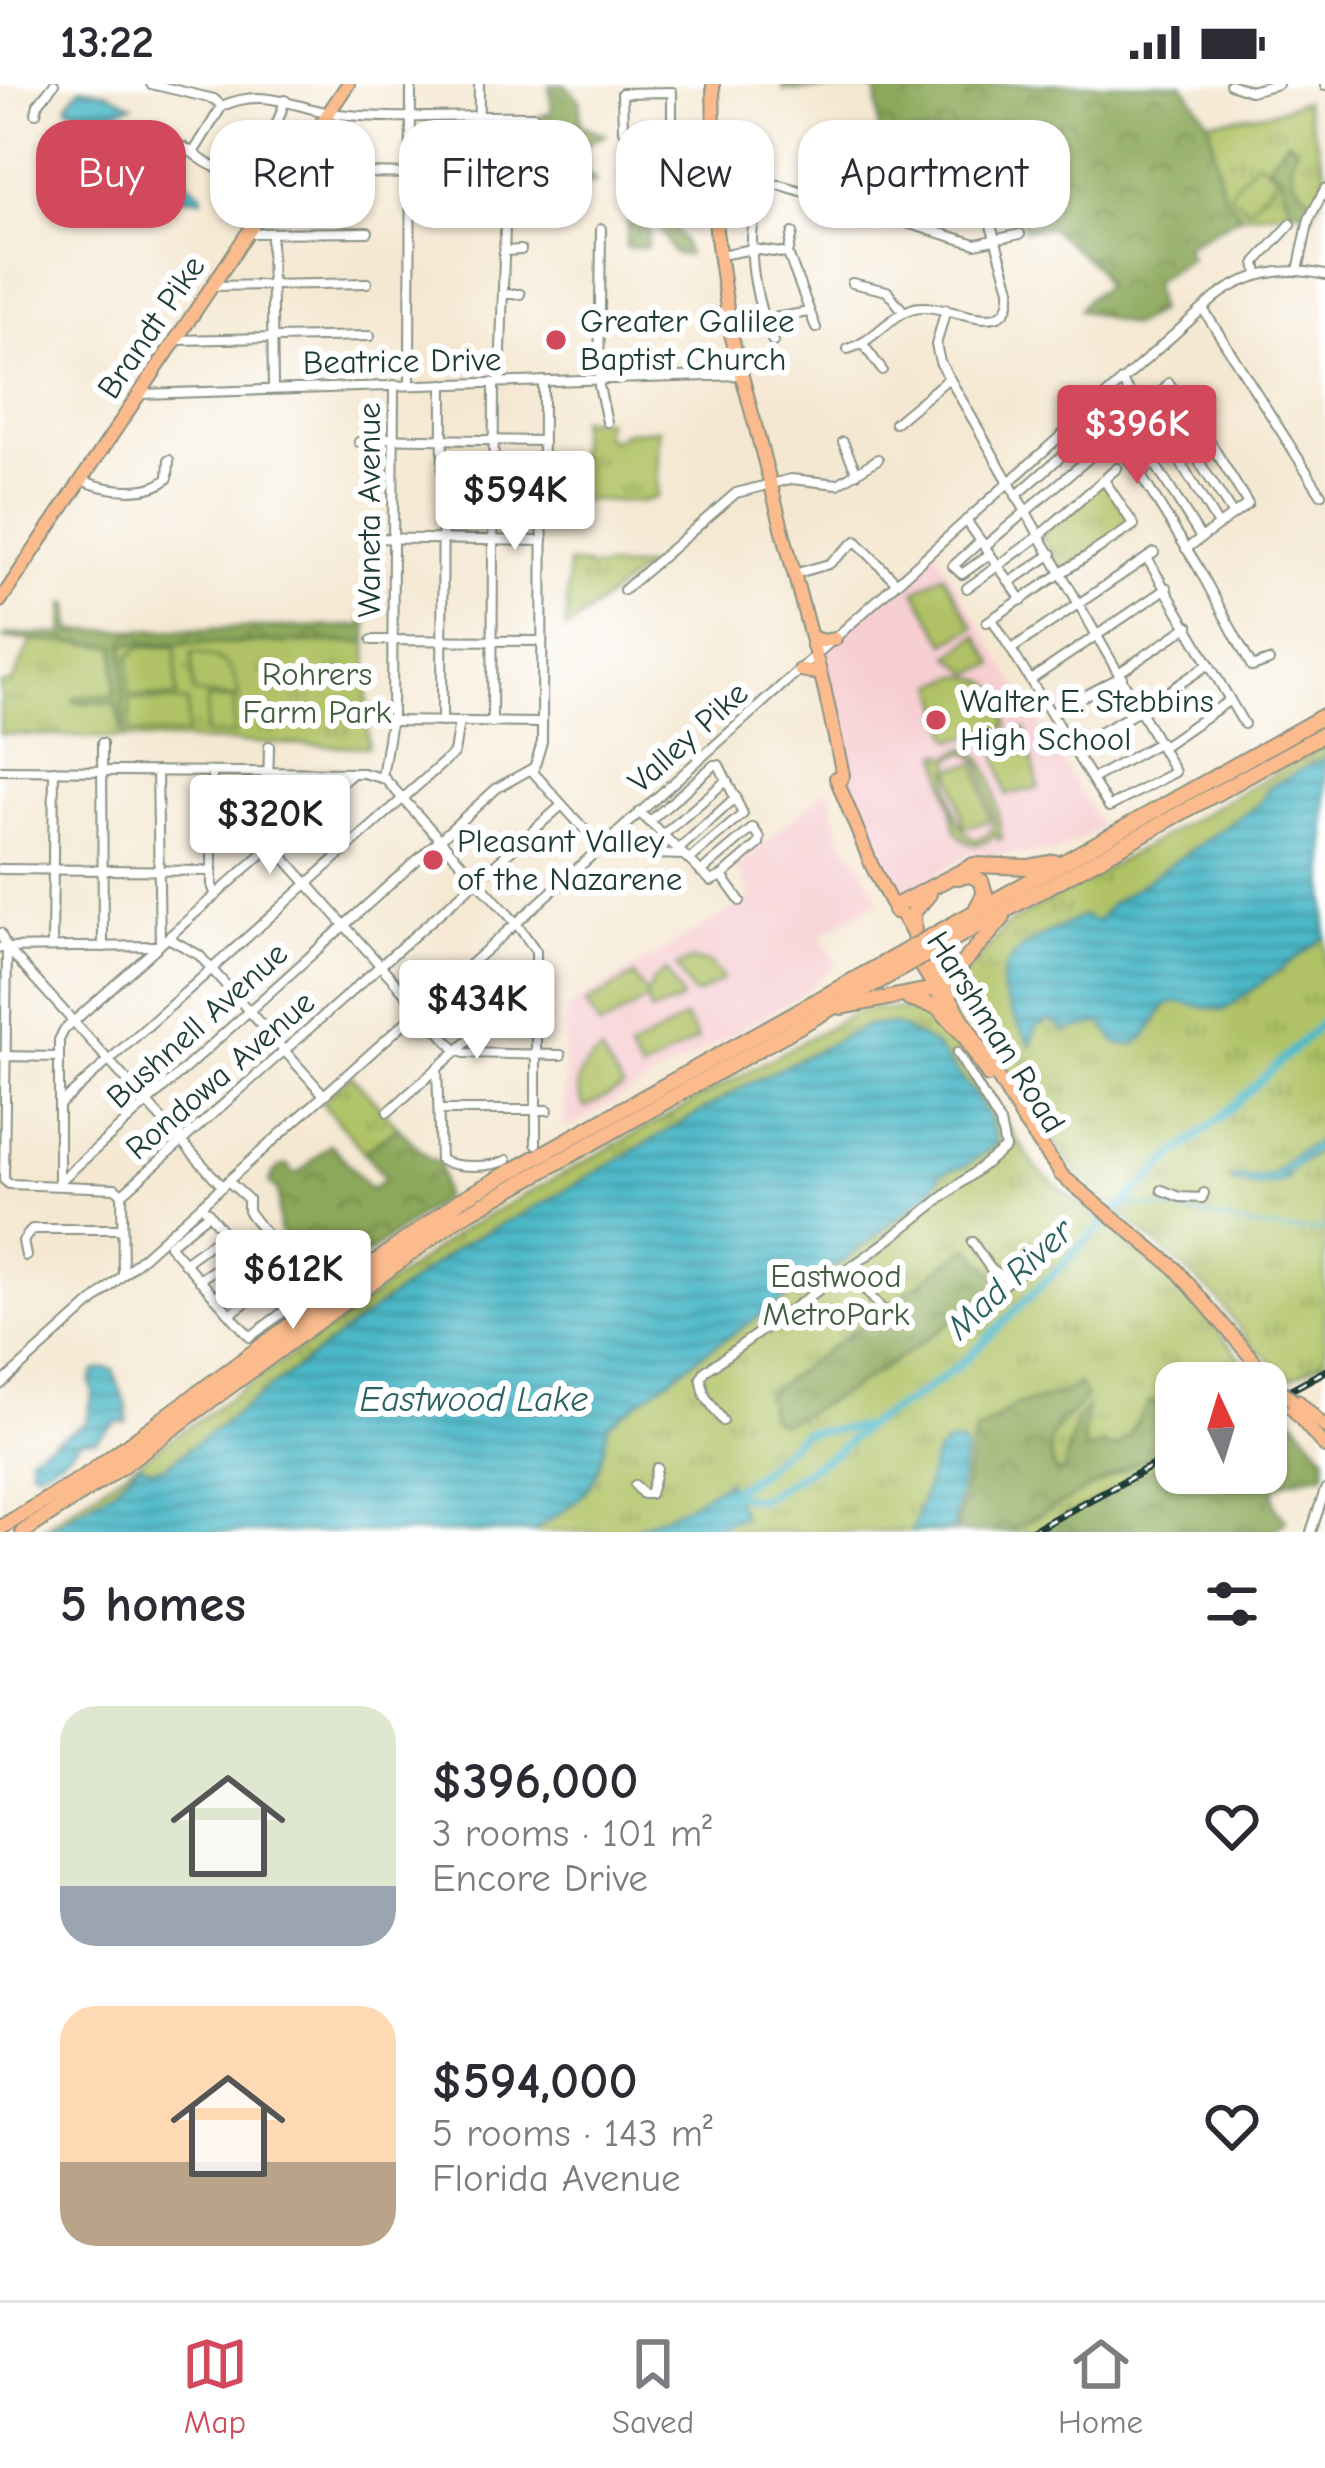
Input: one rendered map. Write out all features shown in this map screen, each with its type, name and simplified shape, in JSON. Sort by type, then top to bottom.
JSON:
[{"type":"highway","points":[[22,1532],[108,1476],[458,1220],[812,1018],[949,927],[1325,715]]},
{"type":"highway","points":[[926,941],[1041,890],[1325,734]]},
{"type":"highway","points":[[895,910],[974,865],[1045,865],[1082,852]]},
{"type":"highway","points":[[895,910],[965,874],[982,881],[983,901],[949,927]]},
{"type":"highway","points":[[812,1018],[844,1006],[939,987],[993,926],[1041,890]]},
{"type":"highway","points":[[926,941],[913,914],[929,893]]},
{"type":"highway","points":[[0,1528],[86,1474],[460,1200],[903,960]]},
{"type":"highway","points":[[874,1001],[931,1004],[945,1012],[961,1032]]},
{"type":"main road","name":"Brandt Pike","points":[[324,120],[348,84]]},
{"type":"main road","name":"Harshman Road","points":[[713,84],[713,120]]},
{"type":"main road","name":"Brandt Pike","points":[[0,601],[6,581],[82,479],[251,228]]},
{"type":"main road","name":"Harshman Road","points":[[717,228],[729,325],[812,637],[810,665]]},
{"type":"main road","name":"Harshman Road","points":[[792,574],[834,776],[895,910],[926,941],[939,987],[961,1032],[1033,1147],[1181,1275],[1293,1402]]},
{"type":"main road","points":[[812,637],[835,639]]},
{"type":"main road","name":"Harshman Road","points":[[895,910],[894,918],[1062,1175]]},
{"type":"main road","points":[[1293,1402],[1325,1427]]},
{"type":"main road","points":[[1293,1402],[1325,1443]]},
{"type":"street","points":[[36,113],[54,84]]},
{"type":"street","points":[[152,84],[214,99],[222,106]]},
{"type":"street","name":"Waneta Avenue","points":[[411,84],[411,120]]},
{"type":"street","points":[[478,120],[479,84]]},
{"type":"street","points":[[1230,84],[1250,91],[1278,84]]},
{"type":"street","points":[[624,92],[672,92],[672,130],[622,129],[620,96],[624,92]]},
{"type":"street","points":[[193,153],[222,106],[256,96],[329,112],[534,116]]},
{"type":"street","points":[[186,150],[223,170],[246,165],[279,122],[285,100]]},
{"type":"street","points":[[1298,271],[1310,216],[1325,188]]},
{"type":"street","points":[[1258,275],[1256,262],[1291,224]]},
{"type":"street","name":"Waneta Avenue","points":[[410,385],[411,228]]},
{"type":"street","points":[[492,723],[494,440],[505,228]]},
{"type":"street","points":[[754,228],[763,320],[773,342]]},
{"type":"street","points":[[922,228],[971,243],[1020,234]]},
{"type":"street","points":[[848,349],[863,344],[904,312],[929,305],[985,319],[1006,309],[1011,292],[992,228]]},
{"type":"street","points":[[601,229],[599,380],[608,422]]},
{"type":"street","points":[[248,232],[368,232]]},
{"type":"street","points":[[793,233],[788,254],[816,328]]},
{"type":"street","points":[[271,235],[273,388]]},
{"type":"street","points":[[719,256],[753,249],[788,254]]},
{"type":"street","points":[[505,251],[521,250]]},
{"type":"street","name":"Valley Pike","points":[[0,1385],[1203,309],[1230,287],[1258,275],[1298,271],[1325,275]]},
{"type":"street","points":[[212,285],[367,283]]},
{"type":"street","points":[[852,283],[887,291],[904,312]]},
{"type":"street","points":[[502,294],[520,294]]},
{"type":"street","points":[[946,309],[936,349],[949,378],[1010,480],[1016,496],[1052,554],[1062,573],[1176,771],[1109,807],[1013,649],[989,620],[1022,600],[1044,585],[1062,573],[1134,525],[1104,480]]},
{"type":"street","points":[[1203,309],[1321,494]]},
{"type":"street","points":[[729,325],[809,312]]},
{"type":"street","points":[[175,340],[370,336]]},
{"type":"street","points":[[863,344],[882,370]]},
{"type":"street","name":"Beatrice Drive","points":[[139,394],[740,375]]},
{"type":"street","points":[[895,422],[949,378]]},
{"type":"street","points":[[544,381],[542,724],[540,751],[532,768],[600,848]]},
{"type":"street","points":[[1121,381],[1173,450],[1218,525]]},
{"type":"street","points":[[1186,549],[1248,504],[1170,383],[1158,398],[1233,514]]},
{"type":"street","points":[[442,722],[443,384]]},
{"type":"street","name":"Waneta Avenue","points":[[382,777],[391,721],[394,385]]},
{"type":"street","points":[[1088,410],[1140,474],[1254,668],[1269,662]]},
{"type":"street","points":[[1140,474],[1202,429]]},
{"type":"street","points":[[985,547],[953,566],[962,574],[985,547],[1102,447],[1091,430],[1016,496]]},
{"type":"street","points":[[1111,438],[1120,430],[1129,434],[1130,445],[1122,452]]},
{"type":"street","points":[[359,442],[543,441]]},
{"type":"street","points":[[843,442],[857,473]]},
{"type":"street","points":[[624,590],[724,501],[768,482],[791,479],[838,484],[878,459]]},
{"type":"street","points":[[82,479],[106,488],[157,487],[168,478],[169,460]]},
{"type":"street","points":[[1155,464],[1201,538]]},
{"type":"street","points":[[967,588],[1117,468]]},
{"type":"street","points":[[966,520],[1022,600]]},
{"type":"street","points":[[368,538],[543,541]]},
{"type":"street","points":[[792,574],[829,564],[856,541],[896,582]]},
{"type":"street","points":[[1010,582],[1052,554]]},
{"type":"street","points":[[1013,649],[1151,555],[1244,724]]},
{"type":"street","points":[[1032,679],[1167,588]]},
{"type":"street","points":[[1052,713],[1121,674],[1189,626]]},
{"type":"street","points":[[372,640],[542,640]]},
{"type":"street","points":[[1073,747],[1141,710],[1209,664]]},
{"type":"street","points":[[1092,779],[1161,744],[1230,700]]},
{"type":"street","points":[[391,721],[542,724]]},
{"type":"street","points":[[59,1106],[457,750],[459,722]]},
{"type":"street","points":[[102,743],[103,947]]},
{"type":"street","points":[[269,746],[268,831],[273,846],[418,1010],[457,1051],[561,1055]]},
{"type":"street","points":[[649,822],[714,765],[719,765],[744,812],[684,855],[652,854]]},
{"type":"street","name":"Bushnell Avenue","points":[[58,1183],[504,782],[532,768]]},
{"type":"street","points":[[0,770],[382,777],[536,951],[536,1144]]},
{"type":"street","points":[[52,947],[54,770]]},
{"type":"street","points":[[157,771],[161,943]]},
{"type":"street","points":[[212,772],[215,896]]},
{"type":"street","points":[[58,1183],[60,1037],[352,773]]},
{"type":"street","points":[[663,836],[727,780]]},
{"type":"street","points":[[684,855],[736,796]]},
{"type":"street","name":"Rondowa Avenue","points":[[2,1057],[4,1180],[9,1184],[115,1188],[122,1194],[562,806]]},
{"type":"street","points":[[639,812],[663,836],[684,855],[701,872],[712,882],[759,844],[754,829],[701,872]]},
{"type":"street","points":[[0,869],[212,871]]},
{"type":"street","points":[[722,877],[740,902]]},
{"type":"street","points":[[0,933],[4,948],[2,1057],[59,1057]]},
{"type":"street","points":[[4,948],[161,943],[190,947],[324,1095]]},
{"type":"street","points":[[4,948],[181,1141],[225,1184],[248,1199],[248,1211],[310,1292],[250,1337],[169,1245],[209,1213]]},
{"type":"street","points":[[388,1112],[538,979]]},
{"type":"street","points":[[723,1421],[705,1396],[703,1372],[848,1270],[1005,1148],[1000,1123],[956,1053]]},
{"type":"street","points":[[437,1068],[438,1155],[442,1162],[497,1164],[508,1160]]},
{"type":"street","points":[[439,1110],[548,1110]]},
{"type":"street","points":[[1162,1190],[1185,1198],[1202,1198],[1204,1193]]},
{"type":"street","points":[[122,1194],[124,1274]]},
{"type":"street","points":[[201,1204],[286,1310]]},
{"type":"street","points":[[26,1256],[24,1235],[32,1228],[121,1229]]},
{"type":"street","points":[[184,1263],[225,1233]]},
{"type":"street","points":[[977,1307],[1028,1268],[1053,1241]]},
{"type":"street","points":[[972,1242],[990,1268],[1009,1280]]},
{"type":"street","points":[[199,1280],[240,1252]]},
{"type":"street","points":[[214,1297],[254,1269]]},
{"type":"street","points":[[848,1270],[881,1308]]},
{"type":"street","points":[[230,1314],[268,1287]]},
{"type":"street","points":[[635,1485],[641,1493],[650,1493],[657,1468]]},
{"type":"street","points":[[1311,1532],[1325,1490]]},
{"type":"shaded area","name":"Walter E. Stebbins High School","points":[[934,548],[1101,827],[1057,852],[966,855],[899,899],[879,864],[852,795],[823,657],[835,639]]},
{"type":"shaded area","points":[[829,788],[841,837],[879,901],[821,935],[837,964],[798,997],[564,1130],[565,1010],[752,897],[736,868]]},
{"type":"green space","points":[[782,84],[1183,84],[1209,121],[1223,195],[1241,215],[1185,246],[1190,258],[1153,282],[1158,311],[1132,326],[1079,310],[1105,286],[1096,267],[1050,228],[1070,228],[1070,120],[878,120],[876,89],[783,90]]},
{"type":"green space","points":[[549,85],[566,85],[580,100],[581,120],[532,120],[552,112]]},
{"type":"green space","points":[[1304,101],[1325,169],[1325,189],[1310,216],[1298,209],[1242,215],[1223,195],[1209,121],[1270,112]]},
{"type":"green space","points":[[1287,140],[1297,147],[1291,163],[1293,176],[1314,199],[1307,213],[1289,207],[1280,175],[1267,165]]},
{"type":"green space","points":[[1257,160],[1278,176],[1248,209],[1228,193]]},
{"type":"green space","points":[[628,228],[650,228],[647,247],[626,248]]},
{"type":"green space","points":[[660,228],[674,228],[683,240],[687,255],[674,254]]},
{"type":"green space","points":[[579,419],[606,420],[604,434],[612,441],[625,432],[659,429],[657,497],[643,502],[569,500],[569,466],[577,462]]},
{"type":"green space","points":[[1104,480],[1134,525],[1062,573],[1040,534]]},
{"type":"green space","points":[[568,564],[587,568],[647,566],[566,630]]},
{"type":"green space","points":[[943,574],[974,627],[946,643],[915,591]]},
{"type":"green space","points":[[368,596],[367,642],[124,644],[124,739],[115,703],[75,702],[74,698],[115,694],[116,646],[3,638],[64,634],[65,604],[70,604],[72,631],[361,626]]},
{"type":"green space","points":[[977,635],[995,665],[971,673],[950,656]]},
{"type":"green space","name":"Rohrers Farm Park","points":[[32,640],[116,646],[115,695],[75,699],[115,703],[123,732],[123,643],[367,642],[368,747],[0,734],[0,684],[12,683]]},
{"type":"green space","points":[[141,647],[176,647],[177,697],[129,695],[129,656]]},
{"type":"green space","points":[[192,652],[226,665],[239,698],[193,693]]},
{"type":"green space","points":[[960,676],[982,679],[996,689],[1007,727],[955,740],[950,736],[936,684]]},
{"type":"green space","points":[[130,699],[188,702],[187,735],[129,733]]},
{"type":"green space","points":[[207,699],[234,699],[234,735],[206,734]]},
{"type":"green space","points":[[1025,729],[1039,788],[1006,795],[993,737]]},
{"type":"green space","points":[[1325,745],[1325,1360],[1290,1379],[1287,1362],[1271,1362],[1250,1343],[1217,1298],[1079,1176],[1015,1087],[956,985],[1008,924]]},
{"type":"green space","points":[[964,748],[983,761],[993,785],[1002,839],[996,834],[975,844],[956,831],[939,754],[946,758]],"holes":[[[967,752],[981,763],[994,822],[989,834],[977,840],[956,816],[949,776],[954,756]]]},
{"type":"green space","points":[[977,763],[990,821],[964,827],[951,768]]},
{"type":"green space","points":[[692,960],[710,963],[723,979],[697,995],[692,993],[676,966]]},
{"type":"green space","points":[[666,971],[680,1001],[650,1013],[647,1000],[600,1028],[586,1004],[634,976],[647,995],[653,980]]},
{"type":"green space","name":"Eastwood MetroPark","points":[[861,1009],[930,1010],[1037,1169],[1184,1291],[1244,1362],[1155,1362],[1155,1468],[1062,1532],[37,1532],[336,1324],[461,1230]]},
{"type":"green space","points":[[685,1018],[698,1039],[641,1072],[629,1051]]},
{"type":"green space","points":[[601,1053],[623,1088],[585,1108],[578,1091],[579,1077]]},
{"type":"green space","points":[[351,1075],[398,1127],[364,1152],[321,1102]]},
{"type":"green space","points":[[398,1127],[428,1158],[440,1163],[443,1198],[332,1280],[279,1230],[278,1191],[270,1179],[288,1165],[294,1174],[300,1172],[331,1144],[371,1190],[385,1178],[364,1152]]},
{"type":"green space","points":[[969,1247],[1002,1283],[923,1342],[840,1395],[781,1424],[770,1417],[766,1394]]},
{"type":"green space","points":[[1079,1384],[1086,1397],[1052,1438],[1055,1471],[1063,1472],[1076,1421],[1087,1407],[1086,1451],[1102,1444],[1115,1448],[1127,1438],[1150,1401],[1155,1404],[1155,1453],[1008,1532],[956,1532],[975,1433],[1016,1405],[1059,1395]]},
{"type":"green space","points":[[1287,1410],[1325,1455],[1325,1473],[1287,1481]]},
{"type":"green space","points":[[1155,1467],[1155,1494],[1274,1494],[1286,1520],[1274,1532],[1036,1532]]},
{"type":"water","points":[[81,87],[107,92],[133,105],[110,112],[69,109],[67,104]]},
{"type":"water","points":[[186,181],[202,193],[202,198],[186,198]]},
{"type":"water","points":[[1325,757],[1325,937],[1223,1011],[1179,1002],[1166,1005],[1146,1037],[1133,1045],[1116,1043],[1102,1023],[1065,1031],[1052,1020],[1036,1027],[1031,1046],[1003,994],[1003,973],[1019,952],[1083,916],[1097,922],[1110,905],[1259,804],[1270,786]]},
{"type":"water","name":"Eastwood Lake","points":[[893,1024],[934,1045],[977,1097],[998,1143],[967,1165],[941,1173],[931,1191],[850,1256],[704,1353],[608,1425],[594,1479],[566,1509],[532,1532],[44,1532],[115,1487],[140,1463],[152,1469],[166,1466],[460,1245],[542,1204],[746,1085],[866,1026]]},
{"type":"water","points":[[1325,1125],[1325,1145],[1283,1177],[1290,1178],[1262,1186],[1232,1182],[1230,1178],[1270,1177],[1296,1153],[1319,1141]]},
{"type":"water","points":[[113,1370],[127,1407],[127,1422],[117,1422],[96,1440],[81,1440],[61,1459],[35,1471],[30,1454],[86,1423],[94,1371]]},
{"type":"water","points":[[949,1442],[966,1449],[953,1530],[912,1532],[936,1454]]},
{"type":"water","points":[[727,1481],[743,1517],[701,1532],[626,1532],[686,1506]]},
{"type":"waterway","name":"Mad River","points":[[724,1495],[753,1477],[803,1433],[864,1427],[963,1362],[1169,1160],[1325,1020]]},
{"type":"waterway","points":[[1123,1206],[1174,1210],[1275,1230],[1325,1229]]},
{"type":"waterway","points":[[727,1494],[760,1499],[836,1452],[863,1428]]},
{"type":"railway","points":[[1287,1392],[1325,1371]]},
{"type":"railway","points":[[1030,1532],[1155,1464]]},
{"type":"place","name":"Greater Galilee Baptist Church","points":[[556,340]]},
{"type":"place","name":"Walter E. Stebbins High School","points":[[936,720]]},
{"type":"place","name":"Pleasant Valley of the Nazarene","points":[[433,860]]}]
